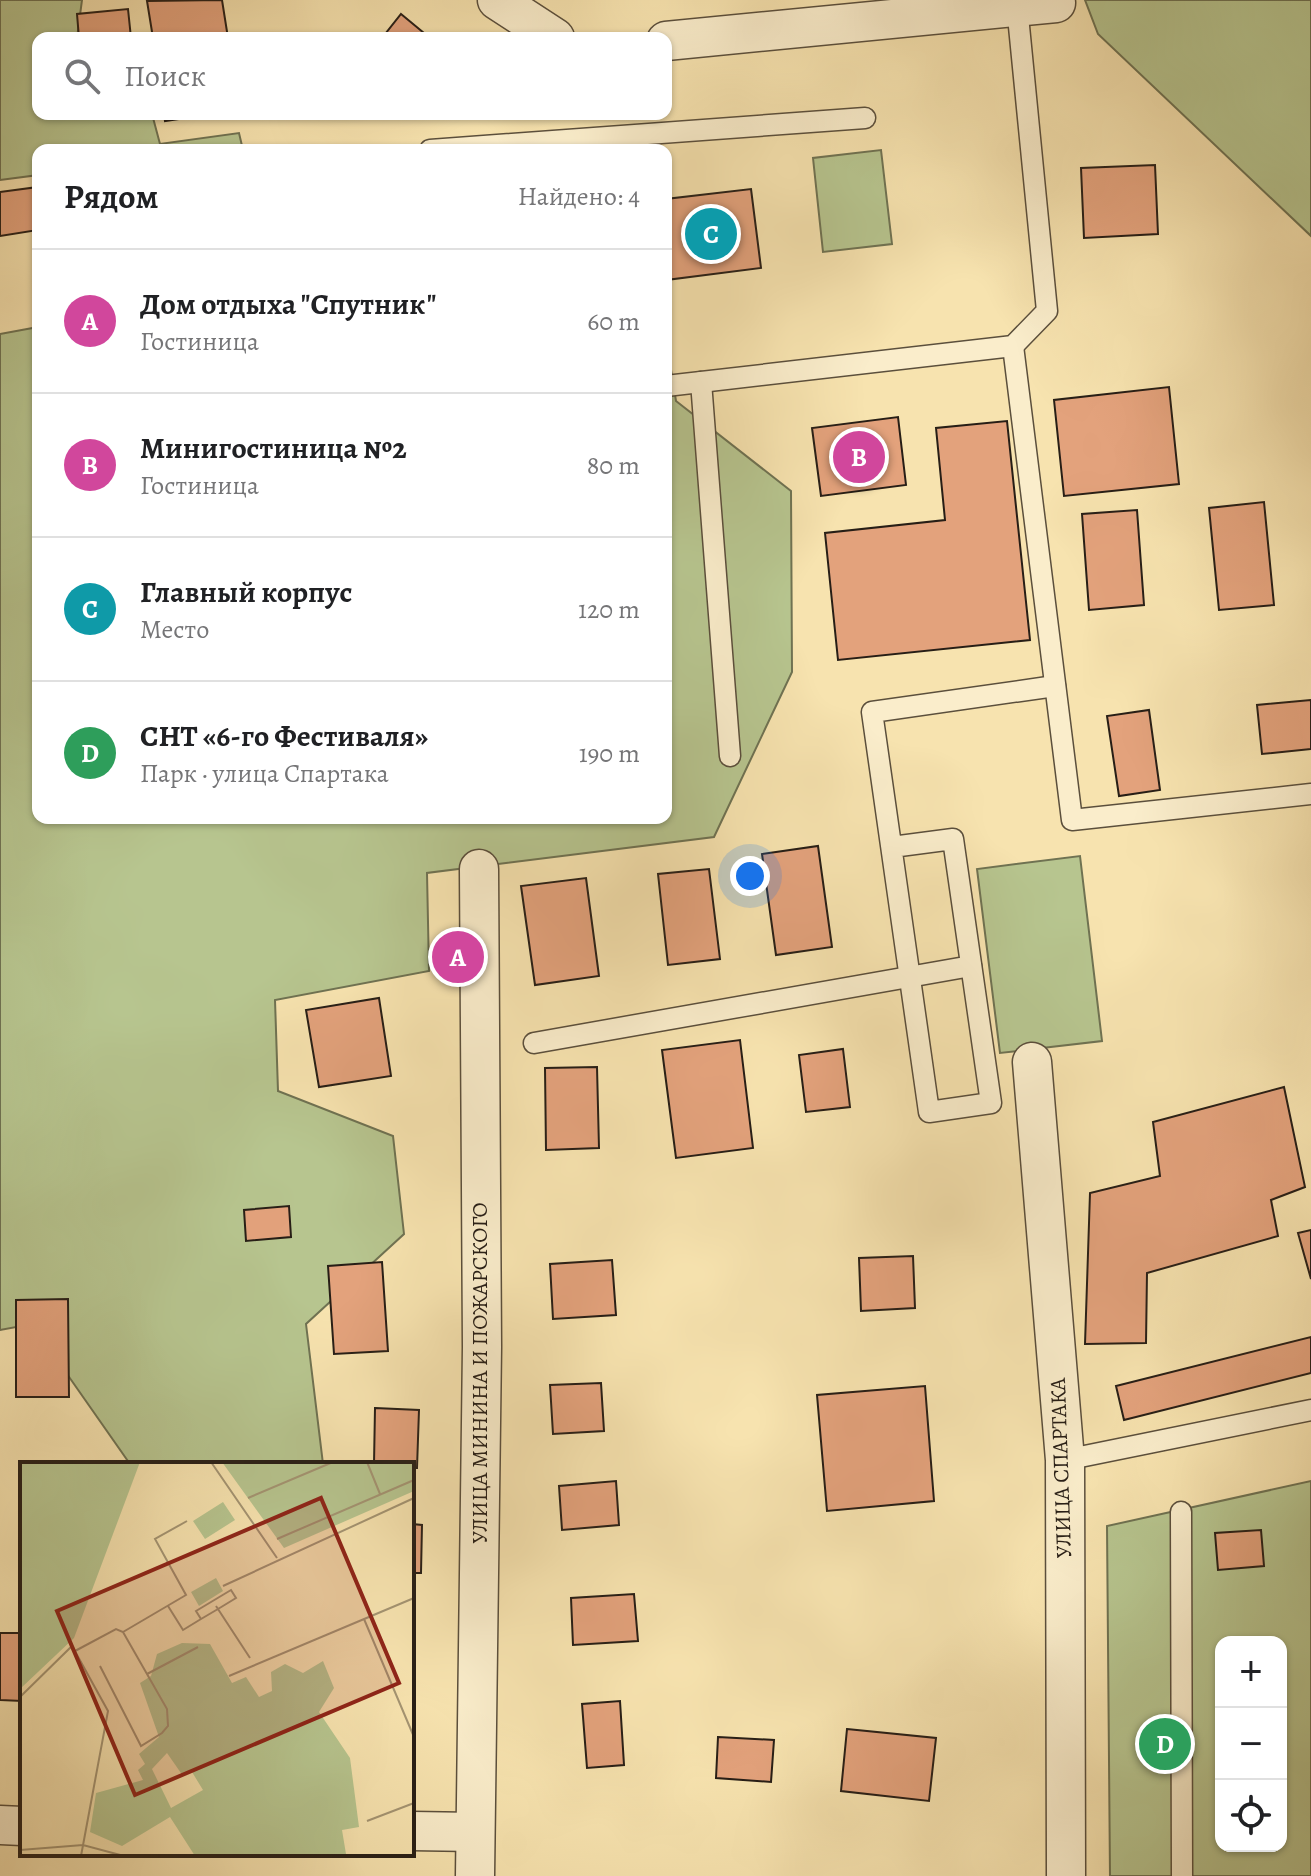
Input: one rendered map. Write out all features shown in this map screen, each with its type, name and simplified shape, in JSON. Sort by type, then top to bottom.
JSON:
[{"type":"street","points":[[497,0],[546,32]]},
{"type":"street","points":[[672,40],[1056,1]]},
{"type":"street","name":"УЛИЦА МИНИНА И ПОЖАРСКОГО","points":[[475,1876],[482,1347],[479,869]]},
{"type":"street","name":"УЛИЦА СПАРТАКА","points":[[1032,1062],[1065,1460],[1066,1876]]},
{"type":"street","points":[[0,1825],[20,1826]]},
{"type":"street","points":[[414,1831],[475,1832]]},
{"type":"lane","points":[[672,385],[1013,346],[1047,311],[1017,6]]},
{"type":"lane","points":[[512,144],[865,118]]},
{"type":"lane","points":[[1013,346],[1072,820],[1311,794]]},
{"type":"lane","points":[[701,382],[730,756]]},
{"type":"lane","points":[[892,847],[953,839],[991,1103],[929,1112],[872,712],[1055,686]]},
{"type":"lane","points":[[534,1043],[971,966]]},
{"type":"lane","points":[[1065,1460],[1311,1410]]},
{"type":"lane","points":[[1181,1512],[1182,1876]]},
{"type":"green space","points":[[0,0],[82,0],[78,32],[32,32],[32,120],[154,120],[160,144],[32,144],[32,176],[0,180]]},
{"type":"green space","points":[[1085,0],[1311,0],[1311,236],[1098,34]]},
{"type":"green space","points":[[239,133],[242,144],[160,144]]},
{"type":"green space","points":[[881,150],[892,244],[823,252],[813,158]]},
{"type":"green space","points":[[32,328],[32,824],[672,824],[672,376],[676,401],[791,491],[792,672],[714,837],[427,873],[429,971],[275,1000],[278,1091],[393,1136],[404,1234],[306,1324],[323,1462],[129,1462],[32,1324],[0,1330],[0,334]]},
{"type":"green space","points":[[1080,856],[1102,1041],[1000,1053],[977,869]]},
{"type":"green space","points":[[1311,1481],[1311,1876],[1110,1876],[1107,1526]]},
{"type":"building","points":[[222,0],[227,32],[152,32],[147,1]]},
{"type":"building","points":[[128,9],[130,32],[78,32],[77,14]]},
{"type":"building","points":[[401,14],[423,32],[387,32]]},
{"type":"building","points":[[1155,165],[1158,234],[1084,238],[1081,168]]},
{"type":"building","points":[[32,188],[32,231],[0,236],[0,192]]},
{"type":"building","points":[[751,189],[761,268],[672,279],[672,198]]},
{"type":"building","points":[[1169,387],[1179,484],[1064,496],[1054,400]]},
{"type":"building","points":[[898,417],[906,485],[821,496],[812,428]]},
{"type":"building","points":[[1007,421],[1030,640],[838,660],[825,533],[945,520],[936,428]]},
{"type":"building","points":[[1264,502],[1274,605],[1219,610],[1209,508]]},
{"type":"building","points":[[1137,510],[1144,605],[1089,610],[1082,514]]},
{"type":"building","points":[[1311,700],[1311,749],[1262,754],[1257,705]]},
{"type":"building","points":[[1149,710],[1160,790],[1119,796],[1107,716]]},
{"type":"building","points":[[818,846],[832,947],[776,955],[762,854]]},
{"type":"building","points":[[709,869],[720,959],[668,965],[658,874]]},
{"type":"building","points":[[586,878],[599,976],[535,985],[521,886]]},
{"type":"building","points":[[379,998],[391,1076],[319,1087],[306,1010]]},
{"type":"building","points":[[740,1040],[753,1148],[676,1158],[662,1050]]},
{"type":"building","points":[[843,1049],[850,1107],[806,1112],[799,1055]]},
{"type":"building","points":[[597,1067],[599,1148],[546,1150],[545,1068]]},
{"type":"building","points":[[1284,1087],[1305,1187],[1271,1200],[1278,1236],[1147,1273],[1146,1343],[1085,1344],[1090,1193],[1160,1176],[1153,1122]]},
{"type":"building","points":[[289,1206],[291,1237],[246,1241],[244,1210]]},
{"type":"building","points":[[1311,1230],[1311,1279],[1298,1233]]},
{"type":"building","points":[[913,1256],[915,1308],[861,1311],[859,1258]]},
{"type":"building","points":[[612,1260],[616,1315],[553,1319],[550,1264]]},
{"type":"building","points":[[382,1262],[388,1351],[334,1354],[328,1266]]},
{"type":"building","points":[[68,1299],[69,1397],[16,1397],[16,1300]]},
{"type":"building","points":[[1311,1337],[1311,1373],[1124,1420],[1116,1386]]},
{"type":"building","points":[[601,1383],[604,1431],[553,1434],[550,1385]]},
{"type":"building","points":[[925,1386],[934,1501],[827,1511],[817,1395]]},
{"type":"building","points":[[375,1408],[419,1410],[417,1468],[414,1468],[414,1462],[374,1462]]},
{"type":"building","points":[[616,1481],[619,1525],[562,1530],[559,1486]]},
{"type":"building","points":[[414,1524],[422,1525],[421,1573],[414,1573]]},
{"type":"building","points":[[1261,1530],[1264,1566],[1218,1570],[1215,1533]]},
{"type":"building","points":[[634,1594],[638,1641],[573,1645],[571,1598]]},
{"type":"building","points":[[0,1633],[20,1633],[20,1701],[0,1700]]},
{"type":"building","points":[[620,1701],[624,1765],[587,1768],[582,1704]]},
{"type":"building","points":[[847,1729],[936,1738],[929,1801],[841,1791]]},
{"type":"building","points":[[718,1737],[774,1740],[771,1782],[716,1778]]},
{"type":"place","name":"Главный корпус","points":[[711,234]]},
{"type":"place","name":"Минигостиница №2","points":[[859,457]]},
{"type":"place","name":"Дом отдыха \"Спутник\"","points":[[458,957]]},
{"type":"place","name":"СНТ «6-го Фестиваля»","points":[[1165,1744]]}]
